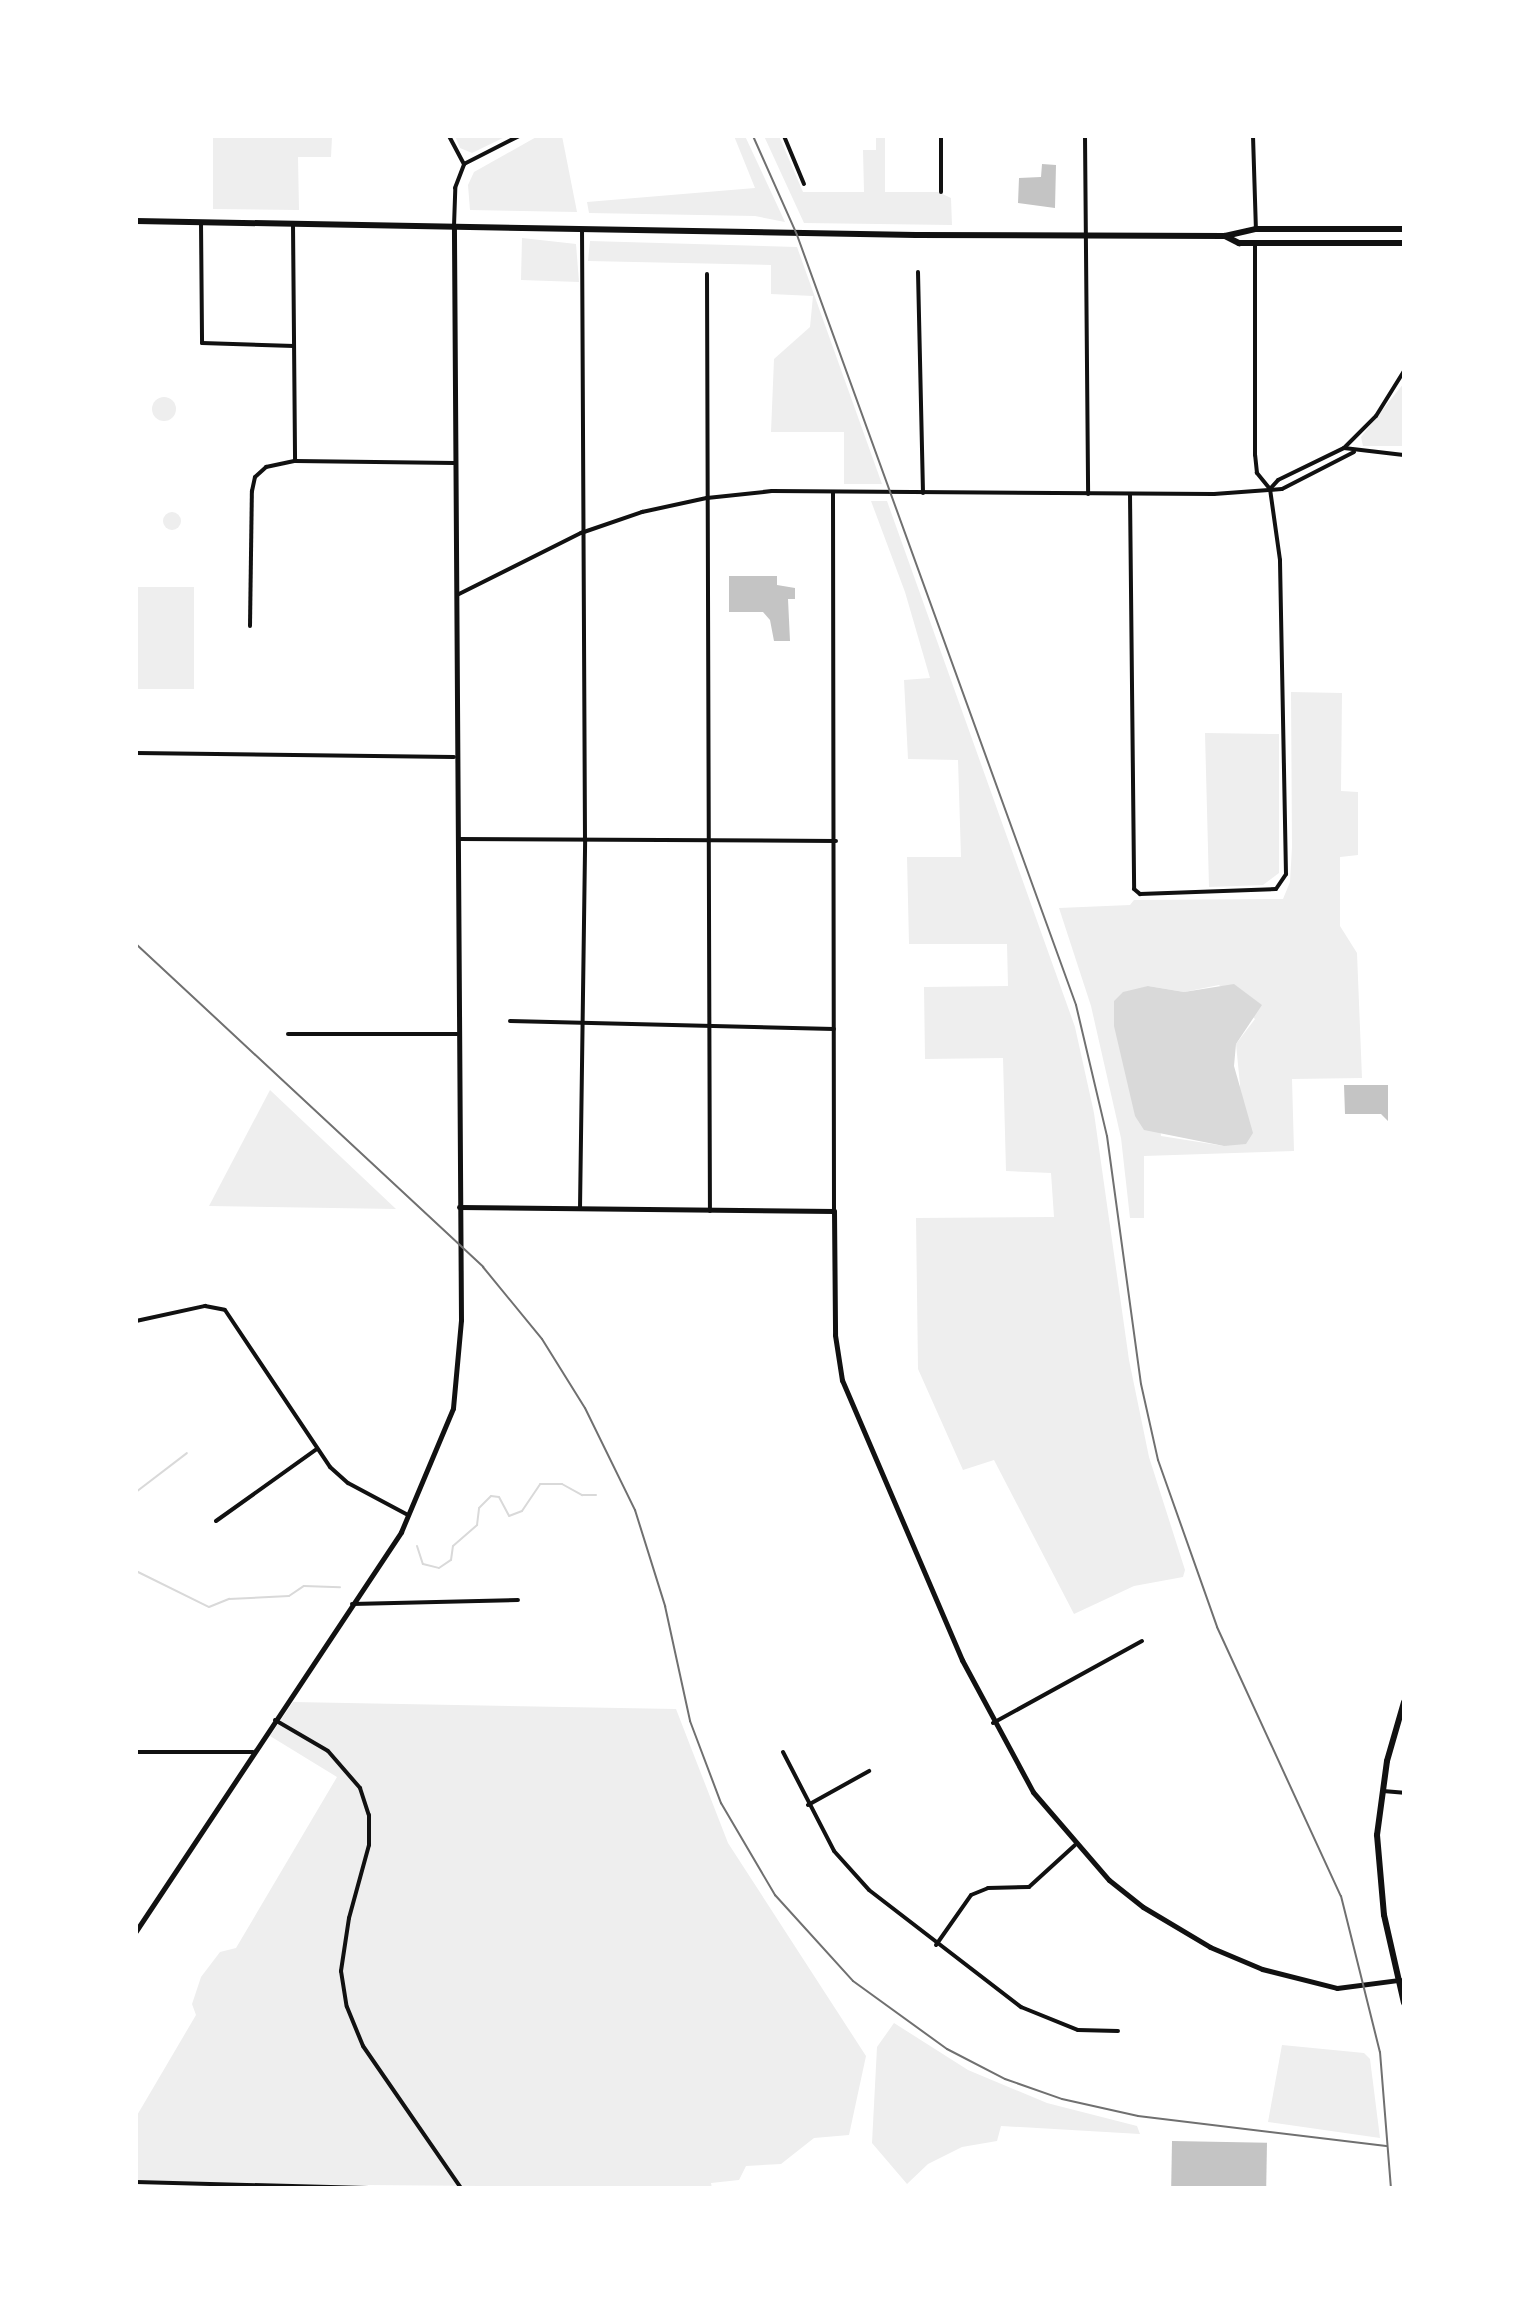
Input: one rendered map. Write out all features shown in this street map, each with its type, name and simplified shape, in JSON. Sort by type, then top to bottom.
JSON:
[{"type":"main road","points":[[136,221],[582,230],[1225,236],[1256,229],[1404,229]]},
{"type":"main road","points":[[1225,236],[1239,243],[1404,243]]},
{"type":"main road","points":[[1404,1702],[1381,1791],[1379,1878],[1402,1980],[1404,2003]]},
{"type":"street","points":[[449,136],[464,164]]},
{"type":"street","points":[[136,1931],[408,1515],[453,1408],[461,1320],[454,757],[455,188],[464,164],[519,136]]},
{"type":"street","points":[[784,136],[804,184]]},
{"type":"street","points":[[941,136],[941,192]]},
{"type":"street","points":[[1085,136],[1088,494]]},
{"type":"street","points":[[1253,136],[1256,229]]},
{"type":"street","points":[[201,222],[202,343],[294,346]]},
{"type":"street","points":[[293,224],[295,461]]},
{"type":"street","points":[[580,1209],[585,840],[581,533],[586,317],[582,230]]},
{"type":"street","points":[[1130,494],[1135,892],[1270,892],[1281,886],[1286,874],[1282,633],[1270,489],[1257,473],[1255,455],[1255,243]]},
{"type":"street","points":[[918,272],[923,494]]},
{"type":"street","points":[[707,274],[710,1211]]},
{"type":"street","points":[[1270,489],[1278,480],[1344,448],[1376,416],[1404,371]]},
{"type":"street","points":[[1344,448],[1354,452],[1404,455]]},
{"type":"street","points":[[455,596],[581,533],[707,498],[833,492],[1130,494],[1270,489],[1310,478],[1354,452]]},
{"type":"street","points":[[250,626],[253,481],[266,467],[295,461],[456,463]]},
{"type":"street","points":[[833,492],[835,1335],[842,1380],[993,1723],[1033,1792],[1075,1845],[1143,1907],[1249,1963],[1352,1989],[1402,1980]]},
{"type":"street","points":[[136,753],[454,757]]},
{"type":"street","points":[[456,839],[836,841]]},
{"type":"street","points":[[510,1021],[834,1029]]},
{"type":"street","points":[[288,1034],[457,1034]]},
{"type":"street","points":[[136,1099],[136,1112]]},
{"type":"street","points":[[459,1207],[834,1211]]},
{"type":"street","points":[[136,1321],[205,1306],[225,1310],[317,1449],[348,1483],[408,1515]]},
{"type":"street","points":[[216,1521],[317,1449]]},
{"type":"street","points":[[352,1604],[518,1600]]},
{"type":"street","points":[[993,1723],[1142,1641]]},
{"type":"street","points":[[275,1720],[328,1751],[360,1788],[369,1815],[369,1845],[349,1918],[341,1971],[347,2007],[363,2046],[461,2188]]},
{"type":"street","points":[[136,1752],[253,1752]]},
{"type":"street","points":[[783,1752],[834,1851],[869,1890],[1001,1994],[1049,2021],[1078,2030],[1118,2031]]},
{"type":"street","points":[[808,1805],[869,1771]]},
{"type":"street","points":[[1381,1791],[1404,1793]]},
{"type":"street","points":[[936,1945],[971,1895],[988,1888],[1029,1887],[1075,1845]]},
{"type":"street","points":[[136,2182],[369,2188]]},
{"type":"shaded area","points":[[213,136],[375,136],[332,137],[331,157],[298,157],[299,210],[213,209]]},
{"type":"shaded area","points":[[455,136],[507,136],[472,153],[460,148]]},
{"type":"shaded area","points":[[538,136],[562,136],[577,212],[470,210],[468,185],[474,172]]},
{"type":"shaded area","points":[[734,136],[745,136],[785,222],[755,216],[589,213],[587,202],[755,188]]},
{"type":"shaded area","points":[[764,136],[779,136],[803,192],[864,192],[863,150],[876,150],[876,136],[885,136],[885,192],[938,192],[951,198],[952,225],[804,223]]},
{"type":"shaded area","points":[[522,238],[576,244],[579,282],[521,280]]},
{"type":"shaded area","points":[[590,241],[797,247],[882,484],[844,484],[844,432],[771,432],[774,359],[810,327],[813,296],[771,294],[771,265],[588,261]]},
{"type":"shaded area","points":[[1404,383],[1404,446],[1363,446],[1361,437]]},
{"type":"shaded area","points":[[164,397],[175,404],[176,409],[169,420],[164,421],[153,414],[152,409],[159,398]]},
{"type":"shaded area","points":[[871,501],[887,501],[1075,1027],[1094,1113],[1129,1360],[1149,1457],[1185,1570],[1183,1577],[1134,1586],[1074,1614],[994,1460],[963,1470],[918,1369],[916,1218],[1054,1217],[1051,1173],[1006,1171],[1003,1058],[925,1059],[924,987],[1008,986],[1007,944],[909,944],[907,857],[961,857],[958,760],[908,759],[904,680],[930,678],[905,592]]},
{"type":"shaded area","points":[[172,512],[181,521],[172,530],[163,521]]},
{"type":"shaded area","points":[[136,587],[194,587],[194,689],[136,689]]},
{"type":"shaded area","points":[[1291,692],[1342,693],[1341,791],[1358,792],[1358,855],[1340,857],[1340,926],[1357,953],[1362,1078],[1292,1079],[1294,1151],[1144,1156],[1144,1218],[1130,1218],[1121,1138],[1091,1006],[1059,908],[1130,905],[1134,900],[1283,899],[1290,882]],"holes":[[[1219,985],[1255,1019],[1236,1044],[1240,1085],[1224,1146],[1161,1136],[1148,986],[1184,992]]]},
{"type":"shaded area","points":[[1205,733],[1279,734],[1279,873],[1263,885],[1209,887]]},
{"type":"shaded area","points":[[1234,984],[1262,1005],[1236,1044],[1234,1066],[1253,1133],[1246,1144],[1224,1146],[1144,1130],[1135,1116],[1114,1026],[1114,1001],[1123,992],[1148,986],[1184,992]]},
{"type":"shaded area","points":[[270,1090],[396,1209],[209,1206]]},
{"type":"shaded area","points":[[293,1702],[676,1709],[728,1843],[866,2056],[849,2135],[814,2138],[781,2164],[746,2166],[739,2180],[711,2183],[712,2188],[136,2183],[136,2117],[196,2015],[192,2004],[201,1977],[220,1952],[236,1948],[337,1777],[270,1736]]},
{"type":"shaded area","points":[[894,2023],[968,2070],[1047,2103],[1137,2126],[1140,2134],[1001,2126],[997,2141],[962,2147],[928,2164],[907,2184],[872,2143],[877,2047]]},
{"type":"shaded area","points":[[1282,2045],[1364,2053],[1370,2059],[1380,2138],[1268,2122]]},
{"type":"building","points":[[1042,164],[1056,165],[1055,208],[1018,203],[1019,178],[1041,177]]},
{"type":"building","points":[[729,576],[777,576],[777,585],[795,588],[795,599],[788,599],[790,641],[774,641],[770,620],[763,612],[729,612]]},
{"type":"building","points":[[1344,1085],[1388,1085],[1388,1121],[1381,1114],[1345,1114]]},
{"type":"building","points":[[1172,2141],[1267,2143],[1266,2188],[1171,2188]]},
{"type":"waterway","points":[[136,1492],[187,1453]]},
{"type":"waterway","points":[[417,1546],[423,1564],[439,1568],[451,1560],[453,1546],[477,1525],[479,1508],[491,1496],[499,1497],[509,1516],[522,1511],[540,1484],[562,1484],[582,1495],[596,1495]]},
{"type":"waterway","points":[[136,1571],[209,1607],[229,1599],[289,1596],[304,1586],[340,1587]]},
{"type":"railway","points":[[753,136],[797,235],[1076,1005],[1107,1136],[1141,1384],[1158,1460],[1217,1627],[1341,1896],[1380,2052],[1391,2188]]},
{"type":"railway","points":[[136,944],[483,1267],[542,1339],[585,1408],[635,1510],[665,1606],[690,1721],[721,1803],[775,1895],[853,1981],[947,2049],[1005,2079],[1062,2099],[1138,2116],[1386,2146]]}]
